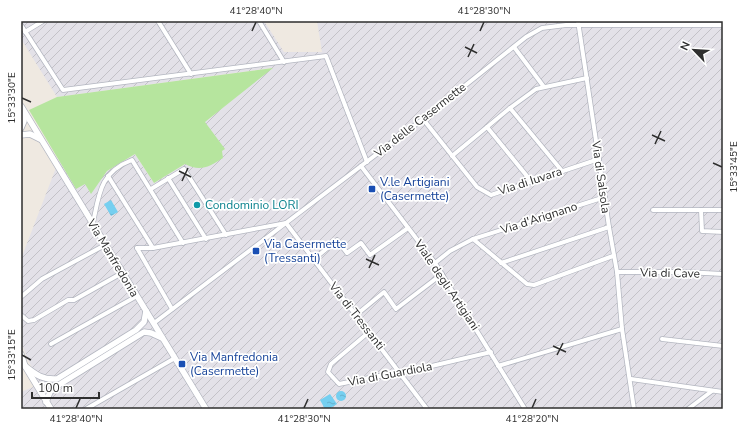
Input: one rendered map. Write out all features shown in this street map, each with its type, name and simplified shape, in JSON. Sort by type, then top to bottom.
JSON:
[{"type":"main road","points":[[21,128],[24,119],[22,107]]},
{"type":"main road","name":"Via Manfredonia","points":[[22,107],[206,409]]},
{"type":"main road","points":[[21,135],[32,134],[43,142]]},
{"type":"main road","points":[[25,366],[36,375],[46,380],[57,379],[136,330],[144,322],[146,310]]},
{"type":"main road","points":[[46,402],[50,392],[57,386],[144,332],[151,333],[164,340]]},
{"type":"main road","points":[[21,354],[25,366],[51,409]]},
{"type":"street","points":[[25,32],[43,21]]},
{"type":"street","points":[[158,21],[191,74]]},
{"type":"street","points":[[259,21],[284,62]]},
{"type":"street","name":"Via delle Casermette","points":[[154,323],[423,119],[526,37],[542,28],[579,23],[723,24]]},
{"type":"street","name":"Via di Salsola","points":[[579,23],[613,256],[617,272],[622,329],[631,379],[634,409]]},
{"type":"street","points":[[21,25],[63,90],[326,56],[367,162]]},
{"type":"street","points":[[514,47],[544,87]]},
{"type":"street","points":[[452,156],[510,108],[536,89],[587,78]]},
{"type":"street","points":[[510,108],[562,171]]},
{"type":"street","name":"Via di Iuvara","points":[[423,119],[477,187],[486,194],[491,194],[599,159]]},
{"type":"street","points":[[487,127],[531,181]]},
{"type":"street","points":[[93,224],[100,188],[108,176],[132,160],[183,242]]},
{"type":"street","name":"Viale degli Artigiani","points":[[361,166],[435,263],[525,409]]},
{"type":"street","points":[[151,189],[184,168],[226,235]]},
{"type":"street","points":[[108,176],[152,248]]},
{"type":"street","points":[[168,178],[206,239]]},
{"type":"street","name":"Via d'Arignano","points":[[435,263],[450,251],[472,239],[604,197]]},
{"type":"street","points":[[652,210],[723,210]]},
{"type":"street","points":[[701,210],[702,231],[723,232]]},
{"type":"street","points":[[172,309],[137,248],[152,248],[206,239],[286,223]]},
{"type":"street","name":"Via di Tressanti","points":[[286,223],[402,374],[427,409]]},
{"type":"street","points":[[501,263],[609,227]]},
{"type":"street","points":[[313,260],[337,240],[347,253],[361,243],[370,255],[408,228]]},
{"type":"street","points":[[472,239],[523,282],[534,285],[613,256]]},
{"type":"street","points":[[21,297],[42,279],[106,245]]},
{"type":"street","name":"Via di Cave","points":[[617,272],[685,272],[723,274]]},
{"type":"street","points":[[21,315],[28,320],[34,320],[68,300],[74,300],[122,273]]},
{"type":"street","points":[[356,315],[384,292],[396,309],[442,274]]},
{"type":"street","points":[[51,344],[137,296]]},
{"type":"street","points":[[498,366],[622,329]]},
{"type":"street","name":"Via di Guardiola","points":[[369,332],[331,364],[328,372],[339,384],[389,374],[402,374],[491,352]]},
{"type":"street","points":[[662,339],[723,346]]},
{"type":"street","points":[[86,409],[175,358]]},
{"type":"street","points":[[631,379],[723,392]]},
{"type":"street","points":[[688,409],[712,391]]},
{"type":"shaded area","points":[[21,21],[264,21],[284,52],[322,52],[317,21],[723,21],[723,409],[21,409],[21,392],[33,387],[34,371],[21,342],[21,259],[59,160],[76,189],[85,183],[95,186],[107,171],[135,154],[154,183],[185,164],[205,122],[271,68],[57,97],[21,39]]},
{"type":"green space","points":[[273,68],[205,122],[225,149],[222,151],[223,158],[209,166],[200,168],[195,168],[185,164],[154,183],[135,154],[107,171],[91,194],[85,184],[76,189],[29,110],[57,97]]},
{"type":"water","points":[[111,200],[118,212],[111,216],[104,204]]},
{"type":"water","points":[[341,391],[346,396],[341,401],[336,396]]},
{"type":"water","points":[[330,394],[337,404],[329,409],[325,409],[320,400]]},
{"type":"place","name":"V.le Artigiani (Casermette)","points":[[372,189]]},
{"type":"place","name":"Condominio LORI","points":[[197,205]]},
{"type":"place","name":"Via Casermette (Tressanti)","points":[[256,251]]},
{"type":"place","name":"Via Manfredonia (Casermette)","points":[[182,364]]}]
